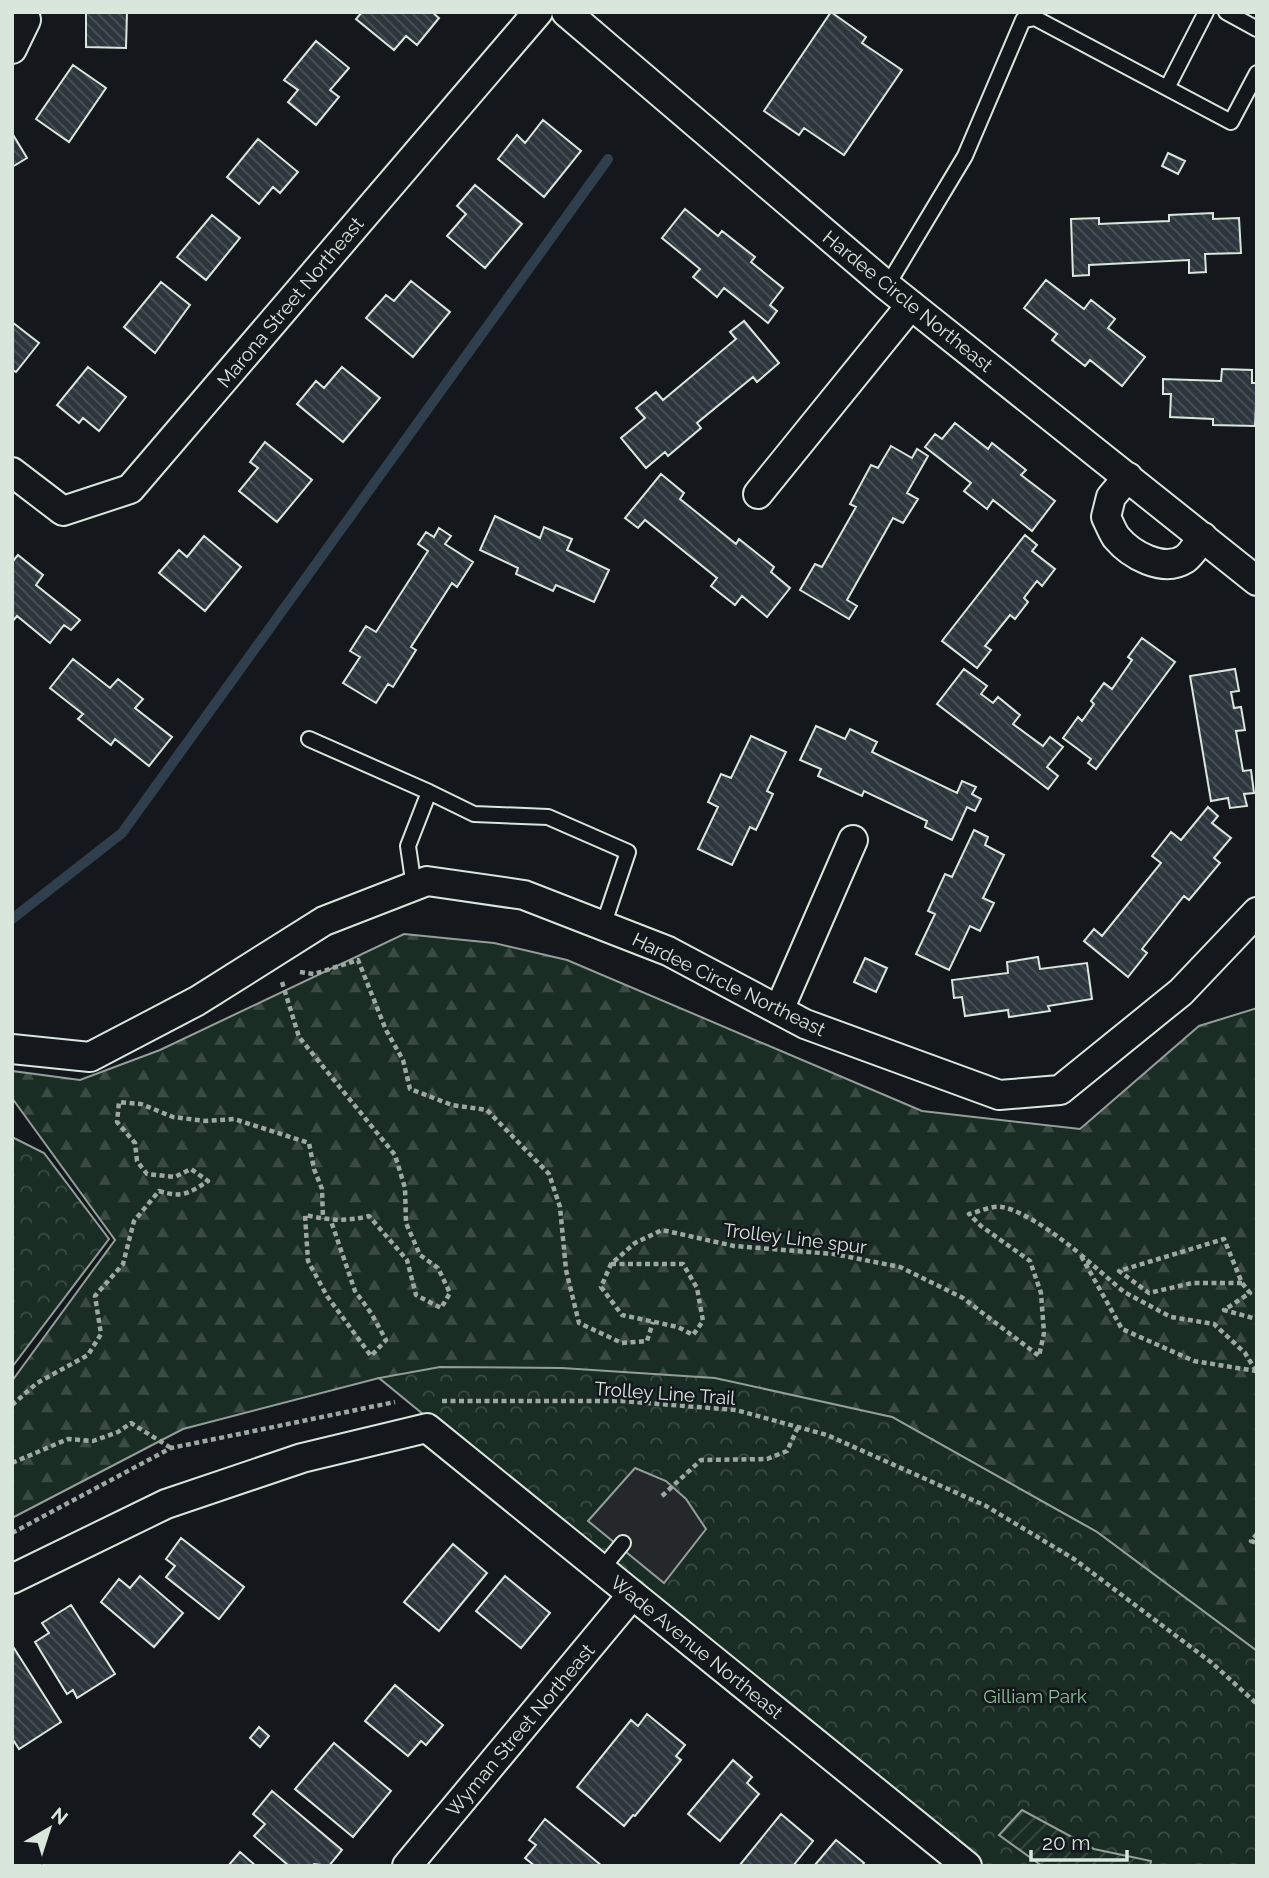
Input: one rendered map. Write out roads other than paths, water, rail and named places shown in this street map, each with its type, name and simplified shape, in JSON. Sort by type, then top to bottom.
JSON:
[{"type":"street","points":[[12,49],[26,20],[23,12]]},
{"type":"street","name":"Marona Street Northeast","points":[[12,472],[63,511],[131,489],[538,12]]},
{"type":"street","name":"Hardee Circle Northeast","points":[[566,12],[887,286],[1257,580]]},
{"type":"street","points":[[758,494],[911,305]]},
{"type":"street","points":[[1128,477],[1111,497],[1106,517],[1116,537],[1132,552],[1148,561],[1163,564],[1185,559],[1203,537]]},
{"type":"street","points":[[779,1010],[853,839]]},
{"type":"street","name":"Hardee Circle Northeast","points":[[12,1049],[90,1057],[197,1000],[324,921],[427,881],[524,895],[668,951],[805,1024],[999,1095],[1060,1090],[1181,992],[1257,912]]},
{"type":"street","name":"Wade Avenue Northeast","points":[[12,1579],[166,1504],[302,1458],[427,1428],[967,1866]]},
{"type":"street","name":"Wyman Street Northeast","points":[[407,1866],[632,1595]]},
{"type":"lane","points":[[1167,88],[1206,12]]},
{"type":"lane","points":[[1226,12],[1257,29]]},
{"type":"lane","points":[[887,286],[965,156],[1023,20],[1035,18],[1231,122],[1257,74]]},
{"type":"lane","points":[[309,739],[474,814],[548,817],[628,852],[603,926]]},
{"type":"lane","points":[[414,887],[408,846],[429,792]]},
{"type":"lane","points":[[601,1570],[624,1543]]},
{"type":"waterway","points":[[12,919],[122,833],[608,159]]},
{"type":"park label","name":"Gilliam Park","points":[[1035,1696]]}]
